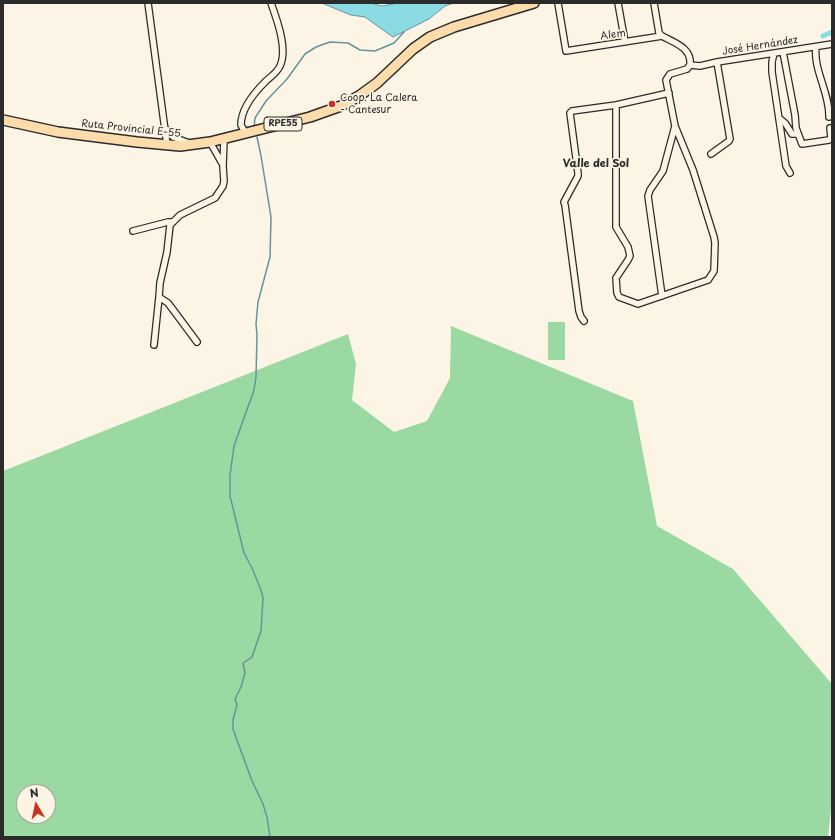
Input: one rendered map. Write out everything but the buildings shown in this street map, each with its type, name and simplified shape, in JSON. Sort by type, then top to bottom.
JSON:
[{"type":"main road","name":"Ruta Provincial E-55","points":[[3,120],[58,132],[167,145],[195,145],[224,139],[310,117],[341,106],[359,96],[377,83],[413,48],[430,36],[454,27],[534,3]]},
{"type":"street","points":[[148,3],[167,145]]},
{"type":"street","points":[[246,134],[241,125],[243,114],[254,94],[280,67],[282,58],[283,52],[279,28],[270,3]]},
{"type":"street","name":"Alem","points":[[558,3],[566,51],[662,36]]},
{"type":"street","points":[[618,3],[625,42]]},
{"type":"street","points":[[616,104],[616,226],[628,247],[630,256],[616,278],[617,293],[622,298],[638,304],[708,280],[712,276],[714,266],[715,243],[712,230],[693,170],[675,126],[666,80],[670,74],[687,69],[690,65],[690,55],[687,51],[662,36],[658,29],[654,3]]},
{"type":"street","name":"José Hernández","points":[[690,65],[700,66],[832,44]]},
{"type":"street","points":[[816,47],[820,76],[830,107],[829,117]]},
{"type":"street","points":[[783,52],[794,107],[796,128],[802,144],[804,145],[829,140],[831,138],[830,128]]},
{"type":"street","points":[[774,53],[771,66],[786,166],[790,173]]},
{"type":"street","points":[[711,154],[730,139],[717,62]]},
{"type":"street","points":[[584,320],[579,311],[564,205],[564,202],[578,176],[570,113],[572,111],[669,93]]},
{"type":"street","points":[[779,118],[785,123],[792,134],[798,134]]},
{"type":"street","points":[[662,296],[648,196],[650,190],[663,171],[675,126]]},
{"type":"street","points":[[164,127],[173,137],[195,145]]},
{"type":"street","points":[[154,346],[160,283],[168,248],[170,225],[180,215],[210,200],[218,194],[224,181],[224,139]]},
{"type":"street","points":[[210,142],[223,166]]},
{"type":"street","points":[[133,230],[173,222]]},
{"type":"street","points":[[159,297],[168,303],[197,342]]},
{"type":"green space","points":[[548,322],[565,322],[565,360],[548,360]]},
{"type":"green space","points":[[451,326],[633,401],[657,526],[733,569],[832,684],[832,801],[828,837],[3,837],[3,471],[348,334],[356,364],[352,400],[394,432],[427,421],[450,378]]},
{"type":"water","points":[[322,3],[370,3],[382,6],[398,3],[454,3],[445,6],[429,19],[393,37],[365,17],[351,15]]},
{"type":"waterway","points":[[254,128],[255,118],[266,101],[287,79],[305,54],[316,47],[330,42],[348,43],[360,50],[375,51],[394,43],[404,32]]},
{"type":"waterway","points":[[823,36],[832,32]]},
{"type":"waterway","points":[[257,137],[271,217],[270,257],[258,302],[256,324],[256,377],[254,390],[234,446],[230,475],[230,496],[244,553],[252,568],[263,598],[261,631],[252,657],[243,663],[245,673],[241,687],[235,699],[237,705],[233,720],[233,729],[252,781],[263,804],[267,817],[270,837]]},
{"type":"place","name":"Coop. La Calera - Cantesur","points":[[332,104]]},
{"type":"district","name":"Valle del Sol","points":[[596,164]]}]
